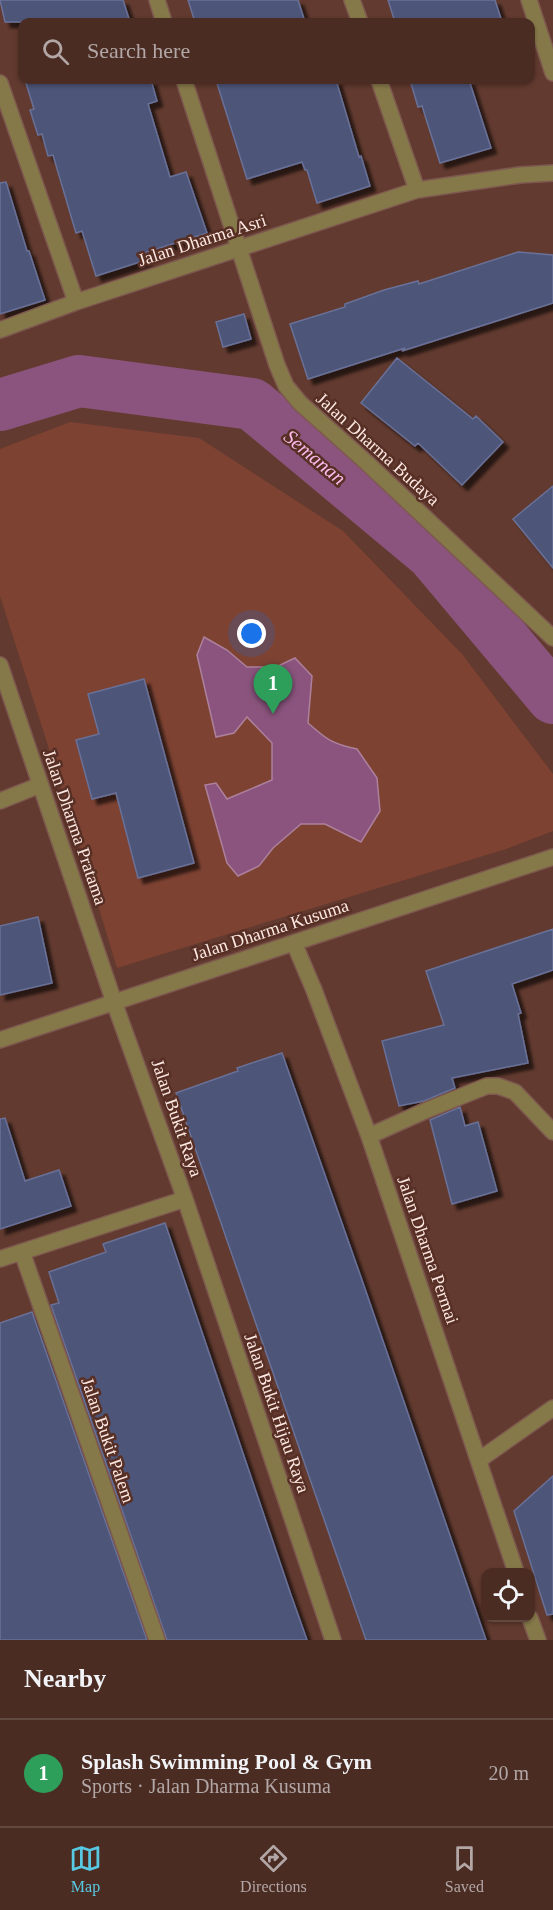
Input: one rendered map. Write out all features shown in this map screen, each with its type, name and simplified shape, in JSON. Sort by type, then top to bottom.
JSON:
[{"type":"street","points":[[157,0],[164,18]]},
{"type":"street","points":[[352,0],[359,18]]},
{"type":"street","points":[[529,0],[535,18]]},
{"type":"street","points":[[535,18],[553,73]]},
{"type":"street","points":[[0,83],[76,302]]},
{"type":"street","name":"Jalan Dharma Budaya","points":[[184,84],[277,365],[286,386],[300,403],[553,638]]},
{"type":"street","points":[[380,84],[417,190]]},
{"type":"street","name":"Jalan Dharma Asri","points":[[0,330],[76,302],[417,190],[520,175],[553,173]]},
{"type":"street","name":"Jalan Dharma Pratama","points":[[0,665],[114,1002]]},
{"type":"street","points":[[0,801],[40,785]]},
{"type":"street","name":"Jalan Dharma Kusuma","points":[[0,1040],[553,857]]},
{"type":"street","name":"Jalan Dharma Permai","points":[[294,943],[369,1136],[515,1568]]},
{"type":"street","name":"Jalan Bukit Raya","points":[[0,1259],[185,1199],[114,1002]]},
{"type":"street","points":[[369,1136],[487,1086],[498,1086],[515,1092],[553,1132]]},
{"type":"street","name":"Jalan Bukit Hijau Raya","points":[[185,1199],[333,1640]]},
{"type":"street","name":"Jalan Bukit Palem","points":[[22,1252],[157,1640]]},
{"type":"street","points":[[479,1460],[553,1408]]},
{"type":"street","points":[[532,1622],[538,1640]]},
{"type":"shaded area","points":[[70,422],[199,438],[343,531],[462,654],[553,774],[553,831],[506,849],[117,968],[0,596],[0,449]]},
{"type":"shaded area","points":[[204,637],[227,650],[247,667],[276,667],[295,658],[312,676],[308,723],[330,740],[357,749],[377,778],[380,811],[361,842],[325,824],[301,824],[273,848],[259,866],[238,876],[227,863],[205,785],[216,783],[227,799],[272,780],[272,743],[247,717],[234,733],[216,737],[197,655]]},
{"type":"building","points":[[0,0],[123,0],[129,18],[18,18],[18,22],[5,22]]},
{"type":"building","points":[[188,0],[298,0],[304,18],[194,18]]},
{"type":"building","points":[[388,0],[495,0],[501,18],[394,18]]},
{"type":"building","points":[[26,84],[152,84],[157,101],[148,104],[170,177],[186,172],[207,233],[144,253],[146,260],[96,276],[82,231],[76,233],[53,155],[48,156],[42,134],[38,135],[30,110],[34,109]]},
{"type":"building","points":[[217,84],[337,84],[370,186],[317,203],[307,170],[302,162],[247,179]]},
{"type":"building","points":[[411,84],[470,84],[491,148],[440,163],[422,106],[418,107]]},
{"type":"building","points":[[6,182],[45,300],[0,314],[0,183]]},
{"type":"building","points":[[518,252],[553,255],[553,303],[308,379],[290,324],[345,307],[345,304],[384,290],[418,281],[419,284]]},
{"type":"building","points":[[244,314],[251,339],[223,347],[216,322]]},
{"type":"building","points":[[397,358],[473,419],[476,416],[503,442],[462,485],[418,443],[415,446],[361,403]]},
{"type":"building","points":[[553,486],[553,568],[513,519]]},
{"type":"building","points":[[144,679],[194,863],[138,878],[116,793],[92,799],[76,740],[99,734],[88,694]]},
{"type":"building","points":[[38,917],[52,983],[0,995],[0,926]]},
{"type":"building","points":[[553,929],[553,970],[512,984],[521,1013],[518,1014],[528,1063],[452,1078],[455,1088],[424,1101],[399,1106],[382,1041],[444,1025],[426,971]]},
{"type":"building","points":[[282,1053],[486,1640],[366,1640],[247,1298],[176,1093],[238,1071],[237,1068]]},
{"type":"building","points":[[460,1107],[465,1126],[478,1122],[497,1191],[452,1204],[430,1120]]},
{"type":"building","points":[[5,1118],[25,1181],[59,1170],[71,1206],[0,1229],[0,1119]]},
{"type":"building","points":[[165,1223],[307,1640],[167,1640],[51,1305],[59,1303],[49,1272],[106,1252],[103,1244]]},
{"type":"building","points":[[32,1312],[147,1640],[0,1640],[0,1323]]},
{"type":"building","points":[[553,1476],[553,1614],[547,1615],[535,1577],[535,1568],[532,1568],[514,1511]]},
{"type":"waterway","name":"Semanan","points":[[0,405],[79,381],[252,404],[432,554],[553,698]]},
{"type":"place","name":"Splash Swimming Pool & Gym","points":[[273,714]]}]
